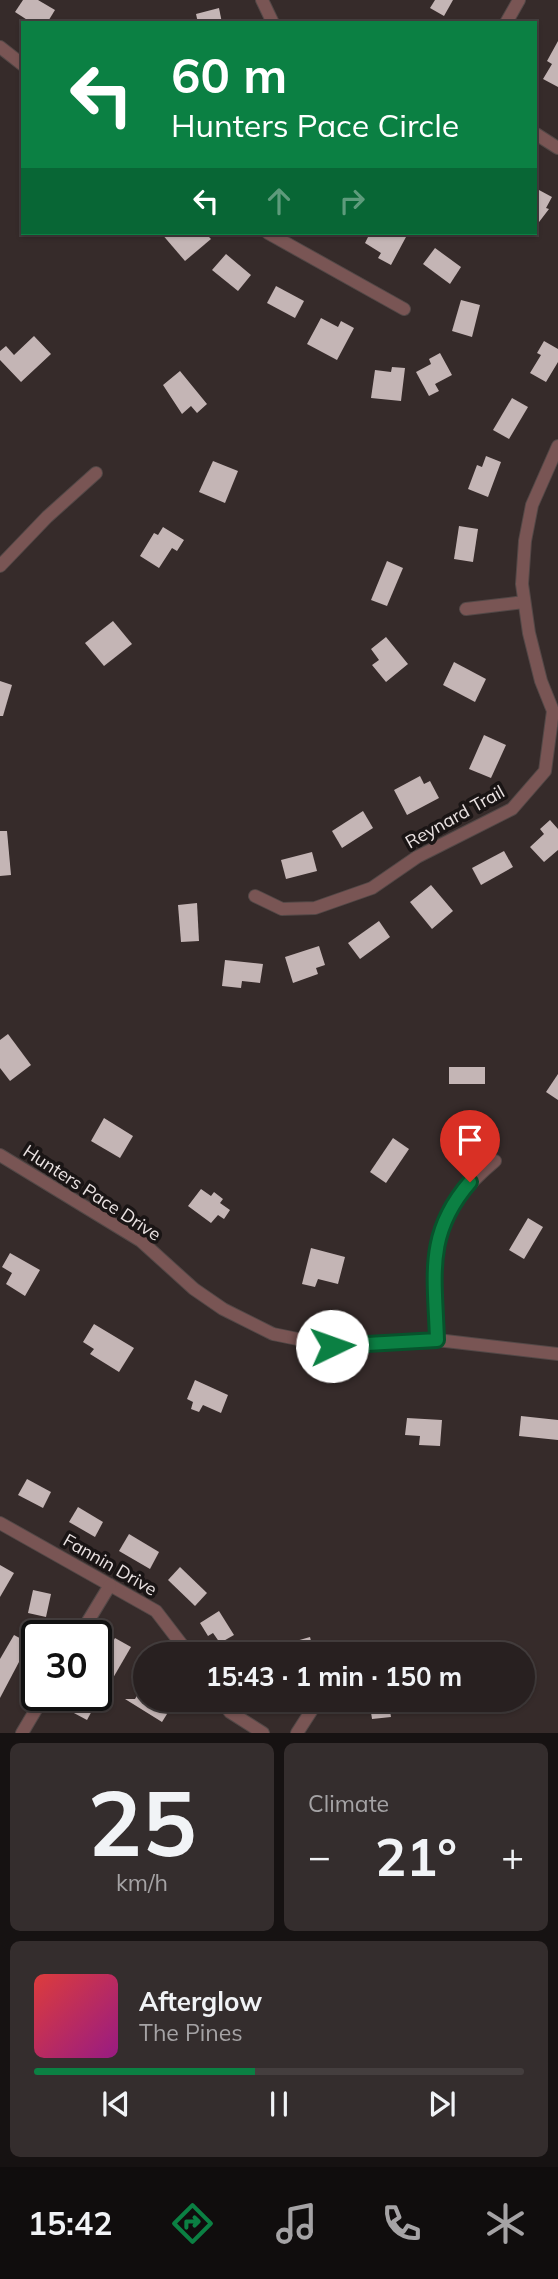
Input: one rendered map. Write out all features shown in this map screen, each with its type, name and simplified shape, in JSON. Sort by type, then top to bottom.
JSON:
[{"type":"street","points":[[262,0],[272,21]]},
{"type":"street","points":[[507,21],[519,0]]},
{"type":"street","points":[[0,47],[21,63]]},
{"type":"street","points":[[537,135],[558,148]]},
{"type":"street","points":[[272,235],[404,309]]},
{"type":"street","name":"Reynard Trail","points":[[255,896],[282,909],[316,908],[372,888],[417,857],[512,809],[545,771],[556,709],[541,681],[524,602],[525,541],[531,505],[558,446]]},
{"type":"street","points":[[0,566],[47,517],[96,473]]},
{"type":"street","points":[[466,609],[524,602]]},
{"type":"street","name":"Hunters Pace Drive","points":[[0,1156],[141,1241],[194,1289],[223,1309],[273,1334],[332,1346],[437,1340],[558,1354]]},
{"type":"street","points":[[437,1340],[435,1278],[440,1228],[453,1202],[495,1161]]},
{"type":"street","name":"Fannin Drive","points":[[0,1523],[156,1611],[180,1642]]},
{"type":"street","points":[[89,1620],[110,1585]]},
{"type":"street","points":[[22,1733],[35,1711]]},
{"type":"street","points":[[230,1712],[263,1733]]},
{"type":"street","points":[[297,1733],[310,1712]]},
{"type":"building","points":[[23,0],[38,0],[55,10],[48,21],[29,21],[15,12]]},
{"type":"building","points":[[435,0],[453,0],[444,16],[430,8]]},
{"type":"building","points":[[219,8],[222,21],[198,21],[196,14]]},
{"type":"building","points":[[558,41],[558,87],[543,79],[552,64],[547,61]]},
{"type":"building","points":[[539,190],[552,197],[546,208],[549,209],[537,225]]},
{"type":"building","points":[[163,235],[207,235],[211,239],[185,261]]},
{"type":"building","points":[[369,235],[406,237],[391,265],[378,258],[381,253],[365,243]]},
{"type":"building","points":[[435,248],[461,267],[450,284],[423,264]]},
{"type":"building","points":[[226,254],[251,275],[238,291],[212,270]]},
{"type":"building","points":[[276,286],[304,301],[295,318],[267,303]]},
{"type":"building","points":[[461,300],[480,305],[472,337],[452,331]]},
{"type":"building","points":[[321,318],[338,327],[341,321],[354,328],[337,360],[307,344]]},
{"type":"building","points":[[34,336],[51,354],[21,382],[0,360],[0,351],[6,346],[14,355]]},
{"type":"building","points":[[544,341],[558,349],[558,362],[546,382],[530,373],[541,355],[537,353]]},
{"type":"building","points":[[440,353],[452,375],[435,384],[439,391],[429,396],[416,372],[431,364],[429,359]]},
{"type":"building","points":[[392,367],[405,368],[401,401],[371,398],[375,370],[391,372]]},
{"type":"building","points":[[180,371],[207,404],[197,413],[191,406],[182,414],[163,385]]},
{"type":"building","points":[[512,398],[528,407],[509,439],[493,430]]},
{"type":"building","points":[[486,456],[501,462],[488,497],[468,489],[477,465],[482,467]]},
{"type":"building","points":[[213,461],[238,471],[225,503],[199,492]]},
{"type":"building","points":[[459,526],[478,529],[473,562],[454,559]]},
{"type":"building","points":[[163,527],[184,540],[177,551],[172,548],[159,568],[140,556],[154,533],[158,535]]},
{"type":"building","points":[[387,561],[403,568],[387,606],[371,600]]},
{"type":"building","points":[[113,621],[132,644],[104,666],[85,643]]},
{"type":"building","points":[[386,637],[408,664],[386,682],[372,665],[379,660],[371,649]]},
{"type":"building","points":[[454,662],[486,679],[475,702],[443,685]]},
{"type":"building","points":[[0,681],[12,685],[3,716],[0,716]]},
{"type":"building","points":[[484,735],[506,745],[491,778],[469,769]]},
{"type":"building","points":[[420,776],[424,784],[430,781],[439,798],[407,815],[394,790]]},
{"type":"building","points":[[363,811],[373,828],[342,848],[332,831]]},
{"type":"building","points":[[550,820],[558,829],[558,850],[544,862],[530,847],[544,834],[540,829]]},
{"type":"building","points":[[0,831],[7,831],[11,875],[0,876]]},
{"type":"building","points":[[504,851],[513,867],[481,885],[472,868]]},
{"type":"building","points":[[312,852],[317,871],[286,879],[281,860]]},
{"type":"building","points":[[431,885],[453,911],[432,929],[410,902]]},
{"type":"building","points":[[197,903],[199,941],[181,942],[178,905]]},
{"type":"building","points":[[379,921],[390,937],[360,959],[348,943]]},
{"type":"building","points":[[319,946],[325,965],[316,968],[318,974],[293,983],[285,957]]},
{"type":"building","points":[[225,960],[263,964],[260,983],[242,981],[241,988],[222,986]]},
{"type":"building","points":[[8,1034],[31,1065],[10,1081],[0,1068],[0,1040]]},
{"type":"building","points":[[449,1067],[485,1067],[485,1084],[449,1084]]},
{"type":"building","points":[[558,1074],[558,1100],[546,1092]]},
{"type":"building","points":[[104,1118],[133,1136],[120,1158],[91,1141]]},
{"type":"building","points":[[393,1138],[409,1149],[386,1183],[370,1172]]},
{"type":"building","points":[[201,1189],[211,1196],[214,1192],[223,1199],[220,1203],[230,1210],[224,1219],[218,1215],[211,1223],[188,1206]]},
{"type":"building","points":[[528,1218],[543,1227],[524,1259],[509,1250]]},
{"type":"building","points":[[311,1248],[345,1257],[338,1284],[318,1279],[315,1287],[302,1284]]},
{"type":"building","points":[[10,1253],[40,1270],[25,1296],[6,1284],[12,1273],[2,1267]]},
{"type":"building","points":[[94,1324],[134,1348],[119,1372],[90,1354],[94,1349],[83,1342]]},
{"type":"building","points":[[195,1380],[228,1395],[221,1413],[203,1405],[199,1412],[191,1409],[193,1402],[187,1399]]},
{"type":"building","points":[[521,1416],[558,1420],[558,1440],[519,1436]]},
{"type":"building","points":[[407,1418],[442,1420],[440,1446],[419,1445],[420,1436],[405,1435]]},
{"type":"building","points":[[27,1479],[51,1492],[43,1508],[18,1495]]},
{"type":"building","points":[[78,1507],[103,1522],[95,1537],[69,1522]]},
{"type":"building","points":[[129,1534],[159,1552],[150,1569],[119,1551]]},
{"type":"building","points":[[0,1565],[14,1573],[0,1597]]},
{"type":"building","points":[[180,1567],[207,1593],[195,1606],[168,1580]]},
{"type":"building","points":[[33,1590],[51,1594],[46,1617],[28,1613]]},
{"type":"building","points":[[219,1611],[234,1635],[219,1642],[213,1633],[208,1636],[200,1623]]},
{"type":"building","points":[[14,1635],[21,1639],[21,1658],[0,1698],[0,1659]]},
{"type":"building","points":[[310,1637],[311,1642],[292,1642]]},
{"type":"building","points":[[115,1638],[131,1647],[113,1678],[112,1677],[112,1643]]},
{"type":"building","points":[[73,1711],[92,1711],[87,1720]]},
{"type":"building","points":[[146,1712],[168,1712],[162,1722]]},
{"type":"building","points":[[371,1712],[390,1712],[391,1717],[372,1719]]},
{"type":"route","points":[[332,1346],[437,1340],[437,1238],[444,1217],[470,1182]]}]
